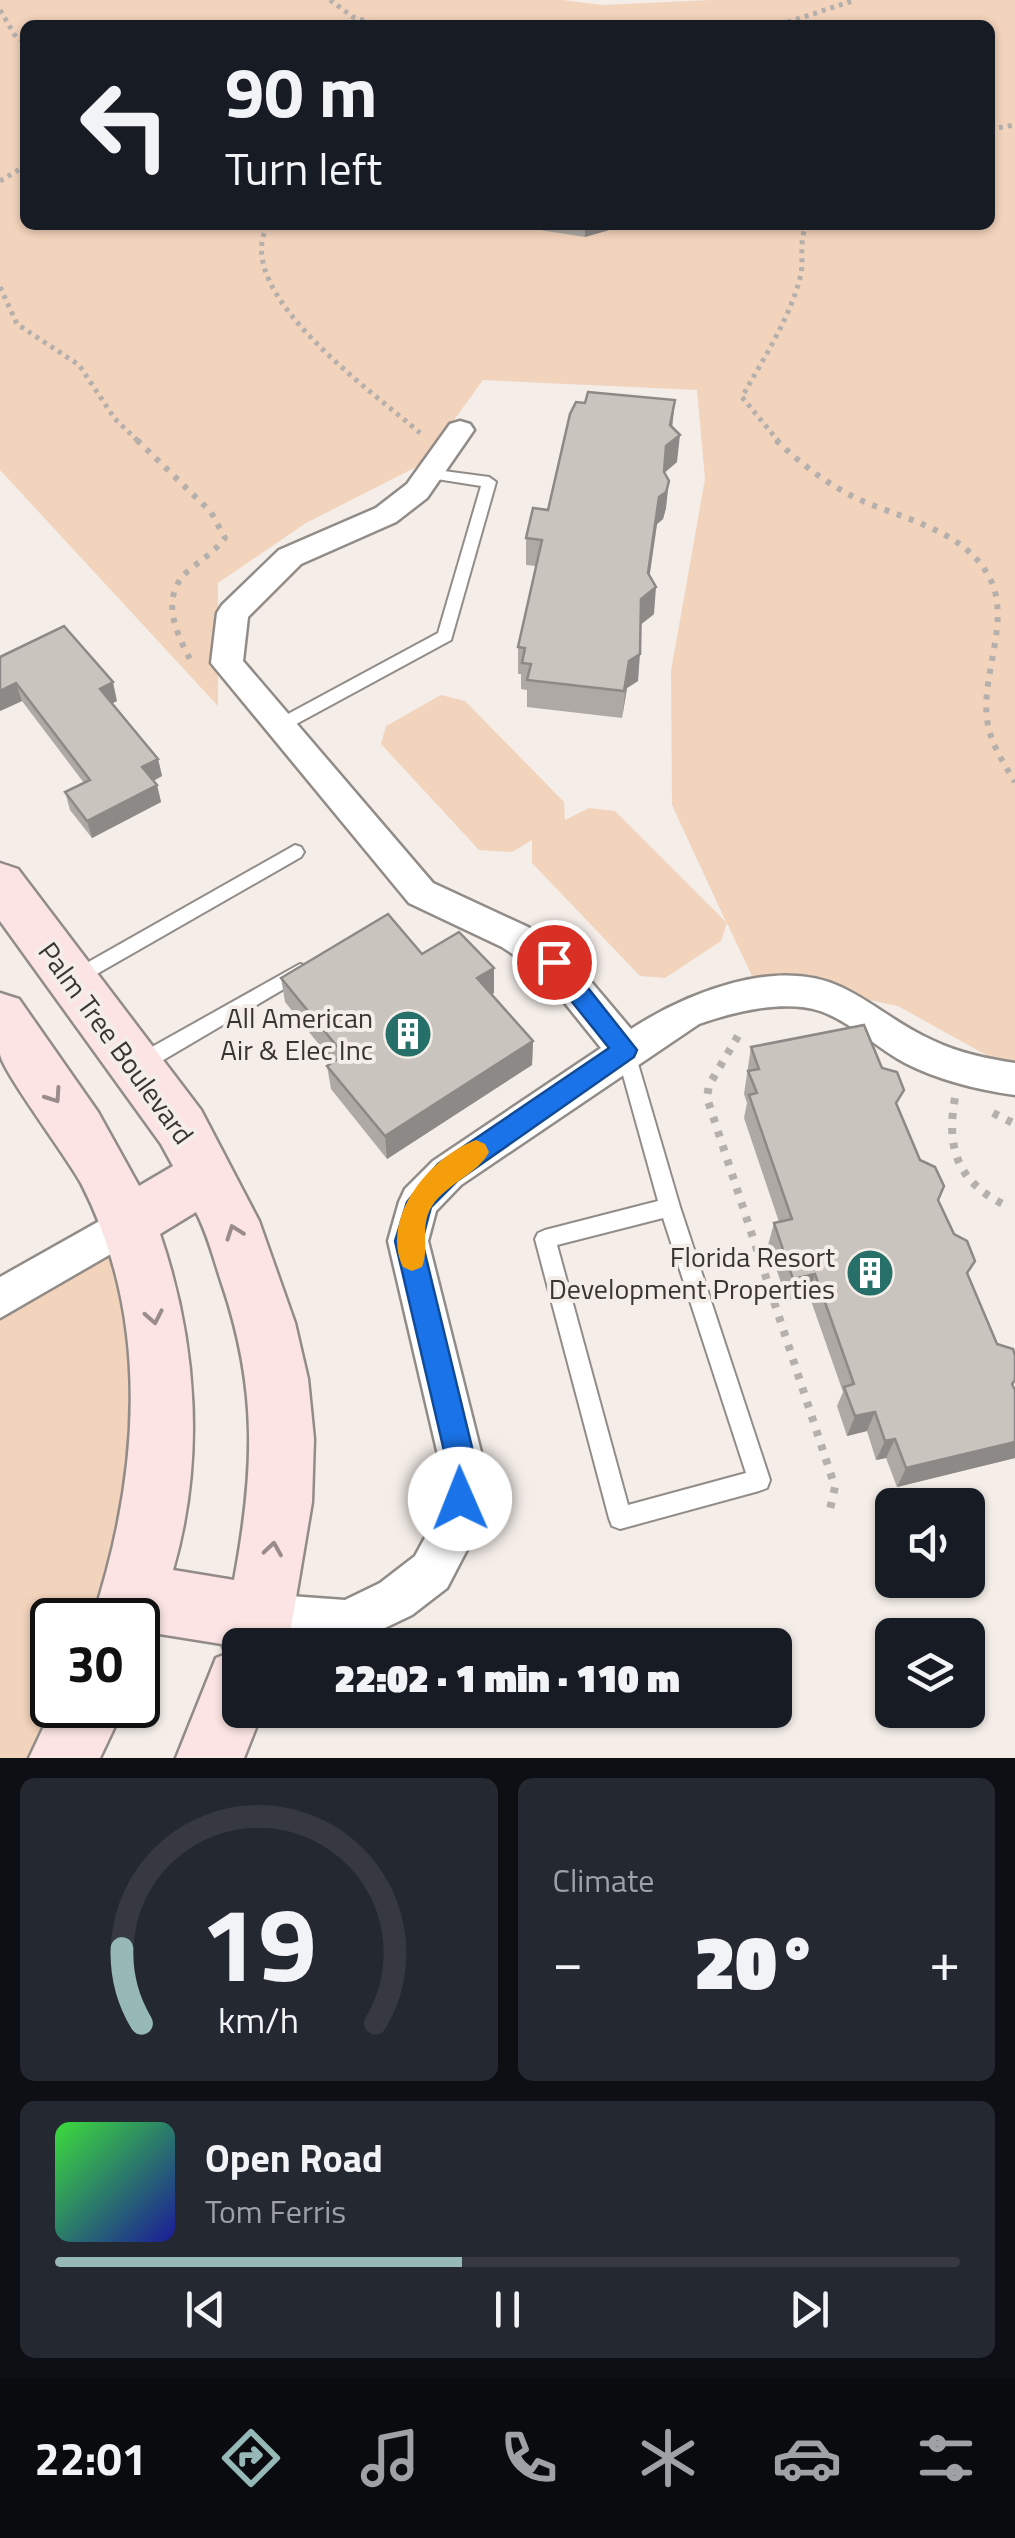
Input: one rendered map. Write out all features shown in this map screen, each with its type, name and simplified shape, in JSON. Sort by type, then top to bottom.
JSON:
[{"type":"street","points":[[444,453],[417,491],[386,516],[290,556],[234,614],[227,662],[422,893],[515,937],[554,962],[625,1050]]},
{"type":"street","name":"Palm Tree Boulevard","points":[[0,883],[181,1127],[208,1174],[236,1238],[265,1324],[278,1379],[283,1439],[280,1502],[259,1628]]},
{"type":"street","points":[[291,1628],[347,1623],[396,1599],[431,1572],[456,1526],[464,1472],[408,1241],[420,1202],[448,1172],[625,1050],[686,1014],[723,1000],[786,992],[828,997],[922,1053],[986,1075],[1015,1079]]},
{"type":"street","points":[[0,1014],[102,1166],[128,1224],[146,1280],[158,1341],[164,1407],[162,1477],[132,1598]]},
{"type":"street","points":[[0,1299],[208,1174]]},
{"type":"street","points":[[160,1614],[241,1628]]},
{"type":"street","points":[[63,1758],[79,1728]]},
{"type":"street","points":[[210,1758],[222,1728]]},
{"type":"lane","points":[[281,726],[445,636],[489,482],[444,453]]},
{"type":"lane","points":[[70,980],[294,852]]},
{"type":"lane","points":[[136,1066],[317,962]]},
{"type":"lane","points":[[625,1050],[670,1208],[759,1480],[620,1518],[545,1239],[670,1208]]},
{"type":"path","points":[[330,0],[362,20]]},
{"type":"path","points":[[795,20],[855,0]]},
{"type":"path","points":[[0,10],[20,39]]},
{"type":"path","points":[[264,230],[260,262],[268,283],[319,340],[444,453]]},
{"type":"path","points":[[804,230],[800,244],[802,273],[790,308],[742,397],[790,452],[818,473],[850,496],[966,548],[991,578],[996,604],[988,676],[989,733],[1015,782]]},
{"type":"path","points":[[745,1031],[733,1038],[707,1098],[835,1487],[829,1514]]},
{"type":"path","points":[[944,1092],[969,1103]]},
{"type":"path","points":[[955,1097],[949,1142],[956,1169],[983,1196],[1003,1204]]},
{"type":"path","points":[[983,1108],[1015,1124]]},
{"type":"shaded area","points":[[0,0],[562,0],[602,5],[712,0],[1015,0],[1015,1071],[898,1006],[752,976],[727,923],[721,941],[665,978],[640,976],[532,863],[532,840],[512,852],[479,850],[381,744],[386,726],[441,695],[465,701],[564,802],[565,820],[589,808],[615,811],[726,922],[672,805],[671,671],[705,479],[697,390],[483,380],[422,464],[306,523],[218,583],[218,706],[0,470]]},
{"type":"shaded area","points":[[108,1247],[121,1278],[130,1334],[137,1468],[102,1598],[30,1598],[30,1728],[49,1728],[31,1758],[0,1758],[0,1312]]},
{"type":"building","points":[[588,392],[675,400],[670,425],[680,435],[666,446],[664,472],[669,481],[666,492],[659,497],[648,573],[656,587],[641,599],[640,654],[629,661],[624,691],[527,680],[531,664],[522,663],[525,648],[518,647],[542,540],[526,538],[533,508],[548,510],[570,414],[576,402],[585,403]]},
{"type":"building","points":[[64,626],[113,682],[100,689],[158,759],[142,767],[157,785],[87,821],[65,792],[90,780],[16,683],[0,691],[0,657]]},
{"type":"building","name":"All American Air & Elec Inc","points":[[388,914],[422,954],[459,932],[494,968],[477,978],[533,1041],[385,1136],[327,1066],[344,1055],[281,978]]},
{"type":"building","name":"Florida Resort Development Properties","points":[[864,1025],[882,1068],[897,1072],[904,1090],[896,1103],[920,1160],[935,1167],[944,1186],[938,1200],[954,1234],[967,1241],[975,1261],[967,1273],[997,1344],[1013,1349],[1015,1355],[1015,1442],[906,1468],[895,1439],[885,1441],[875,1412],[855,1416],[844,1387],[854,1384],[815,1274],[793,1279],[774,1223],[792,1219],[749,1095],[757,1093],[748,1071],[759,1069],[751,1047]]},
{"type":"slow traffic","points":[[412,1259],[408,1241],[420,1202],[448,1172],[476,1152]]},
{"type":"place","name":"All American Air & Elec Inc","points":[[408,1034]]},
{"type":"place","name":"Florida Resort Development Properties","points":[[870,1273]]},
{"type":"route","points":[[460,1499],[464,1472],[408,1241],[420,1202],[448,1172],[625,1050],[554,962]]}]
